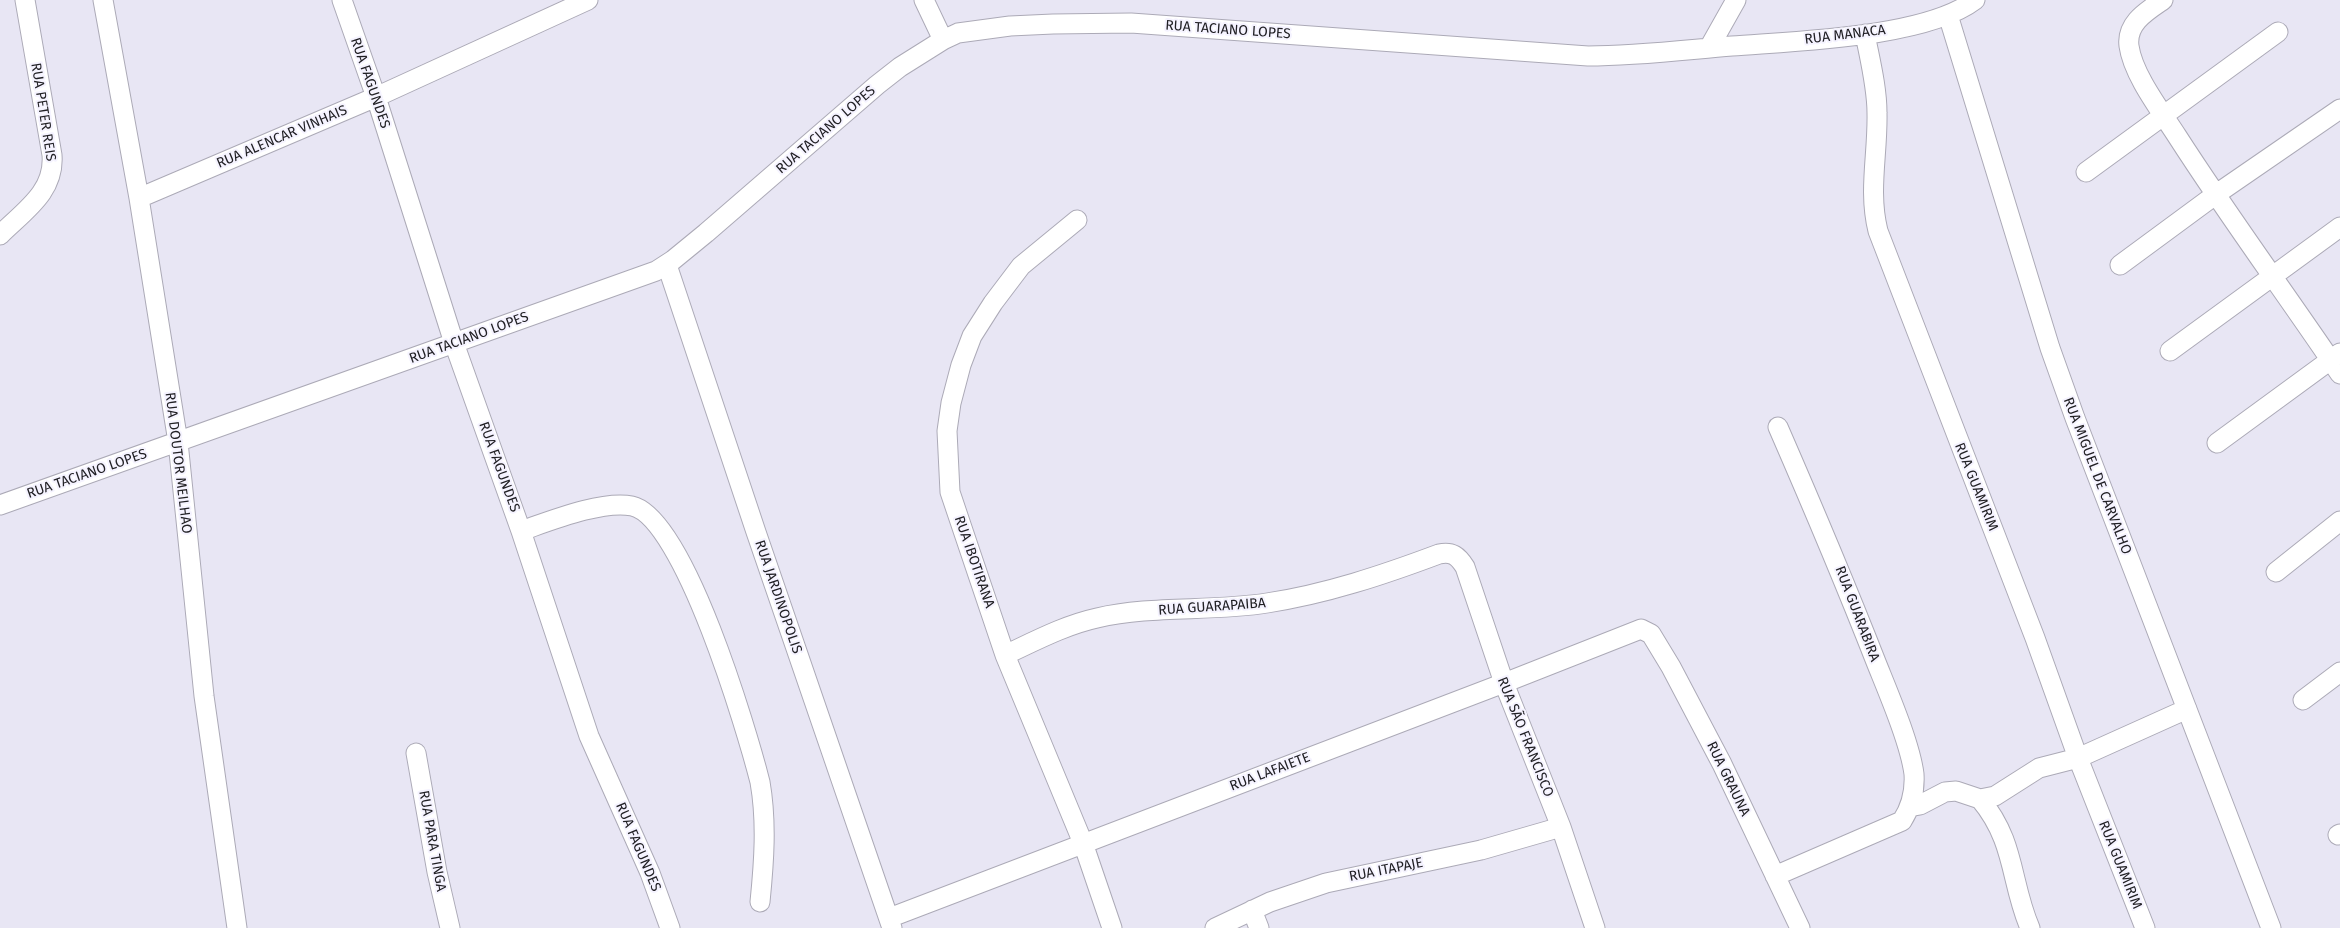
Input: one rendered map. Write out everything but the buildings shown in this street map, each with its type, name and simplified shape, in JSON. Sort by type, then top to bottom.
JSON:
[{"type":"street","name":"RUA PETER REIS","points":[[0,235],[45,190],[53,165],[25,0]]},
{"type":"street","name":"RUA DOUTOR MEILHAO","points":[[103,0],[139,198],[178,442],[204,696],[237,928]]},
{"type":"street","name":"RUA FAGUNDES","points":[[342,0],[376,97],[454,343],[522,531],[589,736],[650,873],[670,928]]},
{"type":"street","name":"RUA ALENCAR VINHAIS","points":[[139,198],[376,97],[588,0]]},
{"type":"street","points":[[924,0],[943,40]]},
{"type":"street","points":[[1709,48],[1736,0]]},
{"type":"street","name":"RUA MANACA","points":[[1709,48],[1865,34],[1925,22],[1948,14],[1975,0]]},
{"type":"street","points":[[2163,0],[2140,15],[2134,23],[2129,44],[2137,69],[2164,116],[2215,195],[2337,362],[2217,443]]},
{"type":"street","name":"RUA MIGUEL DE CARVALHO","points":[[1948,14],[2054,356],[2107,503],[2272,928]]},
{"type":"street","name":"RUA TACIANO LOPES","points":[[0,505],[656,271],[667,265],[877,85],[900,67],[943,40],[958,34],[1010,26],[1131,23],[1588,56],[1709,48]]},
{"type":"street","points":[[2086,172],[2278,32]]},
{"type":"street","name":"RUA GUAMIRIM","points":[[1865,34],[1877,112],[1872,194],[1873,212],[1878,231],[2035,638],[2078,758],[2145,928]]},
{"type":"street","points":[[2120,265],[2215,195],[2340,109]]},
{"type":"street","name":"RUA IBOTIRANA","points":[[1077,220],[1021,266],[993,303],[972,336],[961,365],[951,403],[947,431],[950,492],[1006,655],[1083,843],[1112,928]]},
{"type":"street","points":[[2170,351],[2340,226]]},
{"type":"street","name":"RUA JARDINOPOLIS","points":[[667,265],[890,923]]},
{"type":"street","name":"RUA GUARABIRA","points":[[1774,876],[1902,821],[1909,807],[1914,787],[1914,775],[1908,749],[1882,677],[1836,558],[1778,427]]},
{"type":"street","points":[[522,531],[577,512],[631,506],[640,509],[651,517],[670,544],[686,572],[710,624],[760,782],[765,834],[760,902]]},
{"type":"street","points":[[2276,572],[2340,521]]},
{"type":"street","name":"RUA GUARAPAIBA","points":[[1006,655],[1065,628],[1096,618],[1126,613],[1236,608],[1269,603],[1327,591],[1448,552]]},
{"type":"street","name":"RUA SÃO FRANCISCO","points":[[1448,552],[1460,559],[1465,567],[1504,683],[1561,827],[1595,928]]},
{"type":"street","name":"RUA LAFAIETE","points":[[890,923],[1083,843],[1504,683],[1636,630],[1641,629],[1651,634]]},
{"type":"street","name":"RUA GRAUNA","points":[[1651,634],[1671,667],[1722,764],[1800,928]]},
{"type":"street","points":[[2303,700],[2340,672]]},
{"type":"street","points":[[1909,807],[1932,800],[1945,792],[1956,791],[1980,799],[1995,796],[2039,768],[2078,758],[2187,709]]},
{"type":"street","name":"RUA PARA TINGA","points":[[416,753],[437,872],[450,928]]},
{"type":"street","points":[[1980,799],[1998,824],[2005,839],[2030,928]]},
{"type":"street","name":"RUA ITAPAJE","points":[[1216,928],[1252,910],[1326,882],[1481,850],[1561,827]]},
{"type":"street","points":[[1252,910],[1259,928]]}]
